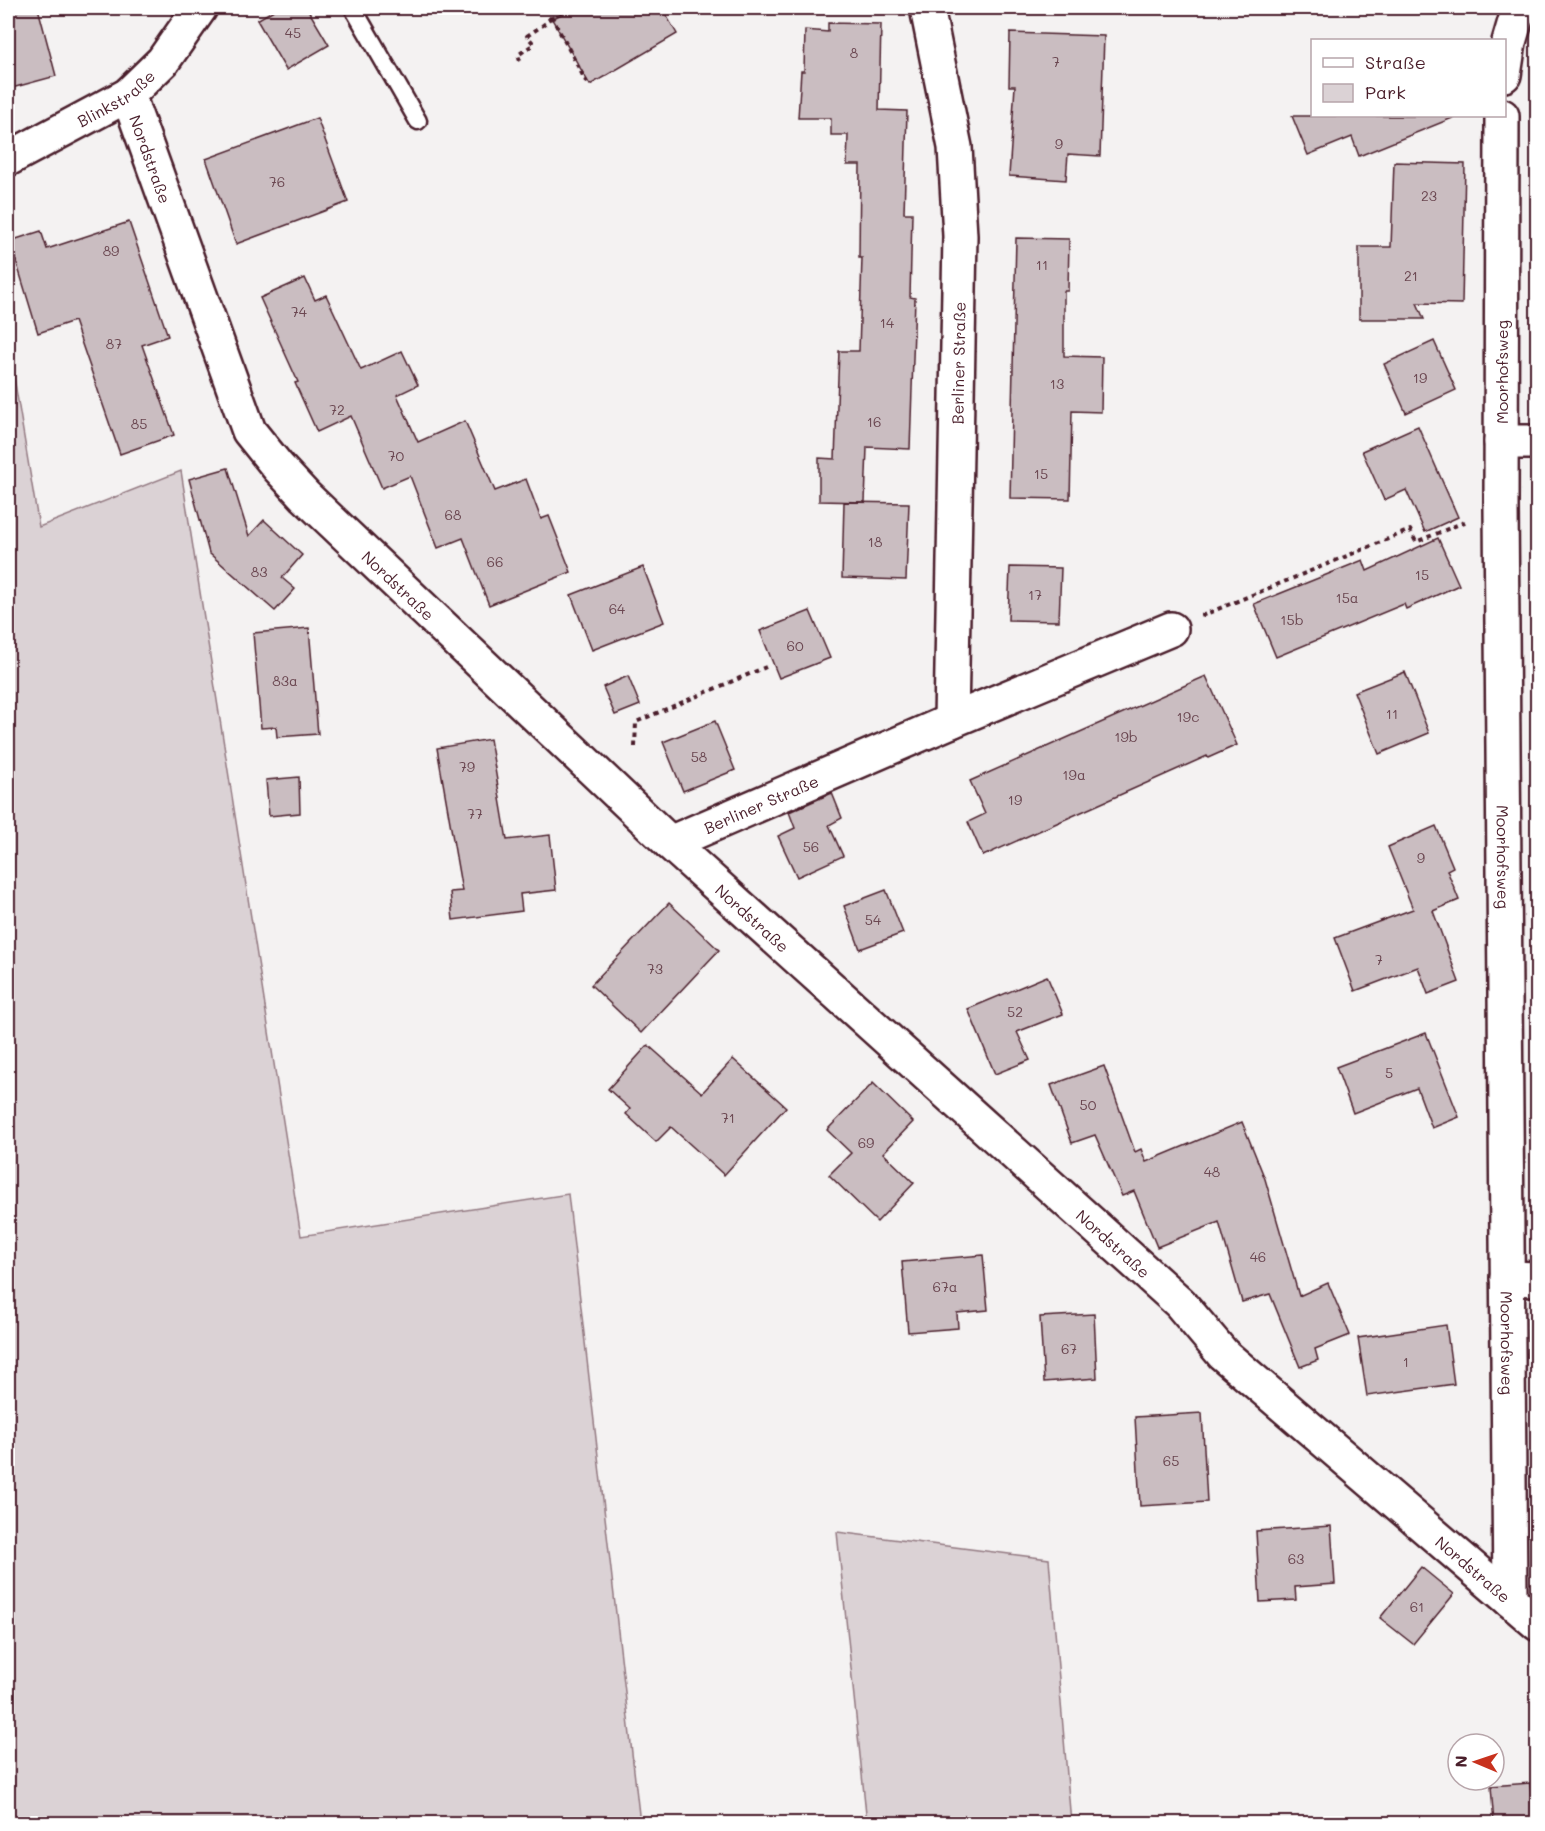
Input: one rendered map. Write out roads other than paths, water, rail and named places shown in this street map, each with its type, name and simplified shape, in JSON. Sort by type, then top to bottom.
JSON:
[{"type":"street","name":"Blinkstraße","points":[[8,159],[128,95],[163,61],[200,8]]},
{"type":"street","name":"Berliner Straße","points":[[927,8],[955,147],[960,236],[951,721]]},
{"type":"street","points":[[1506,62],[1519,8]]},
{"type":"street","name":"Nordstraße","points":[[128,95],[249,431],[278,467],[305,496],[670,843],[1180,1303],[1223,1354],[1538,1624]]},
{"type":"street","name":"Moorhofsweg","points":[[1502,117],[1501,507],[1522,1279],[1509,1600]]},
{"type":"street","points":[[1501,442],[1538,442]]},
{"type":"street","name":"Berliner Straße","points":[[670,843],[951,721],[1171,629]]},
{"type":"lane","points":[[353,8],[418,121]]}]
